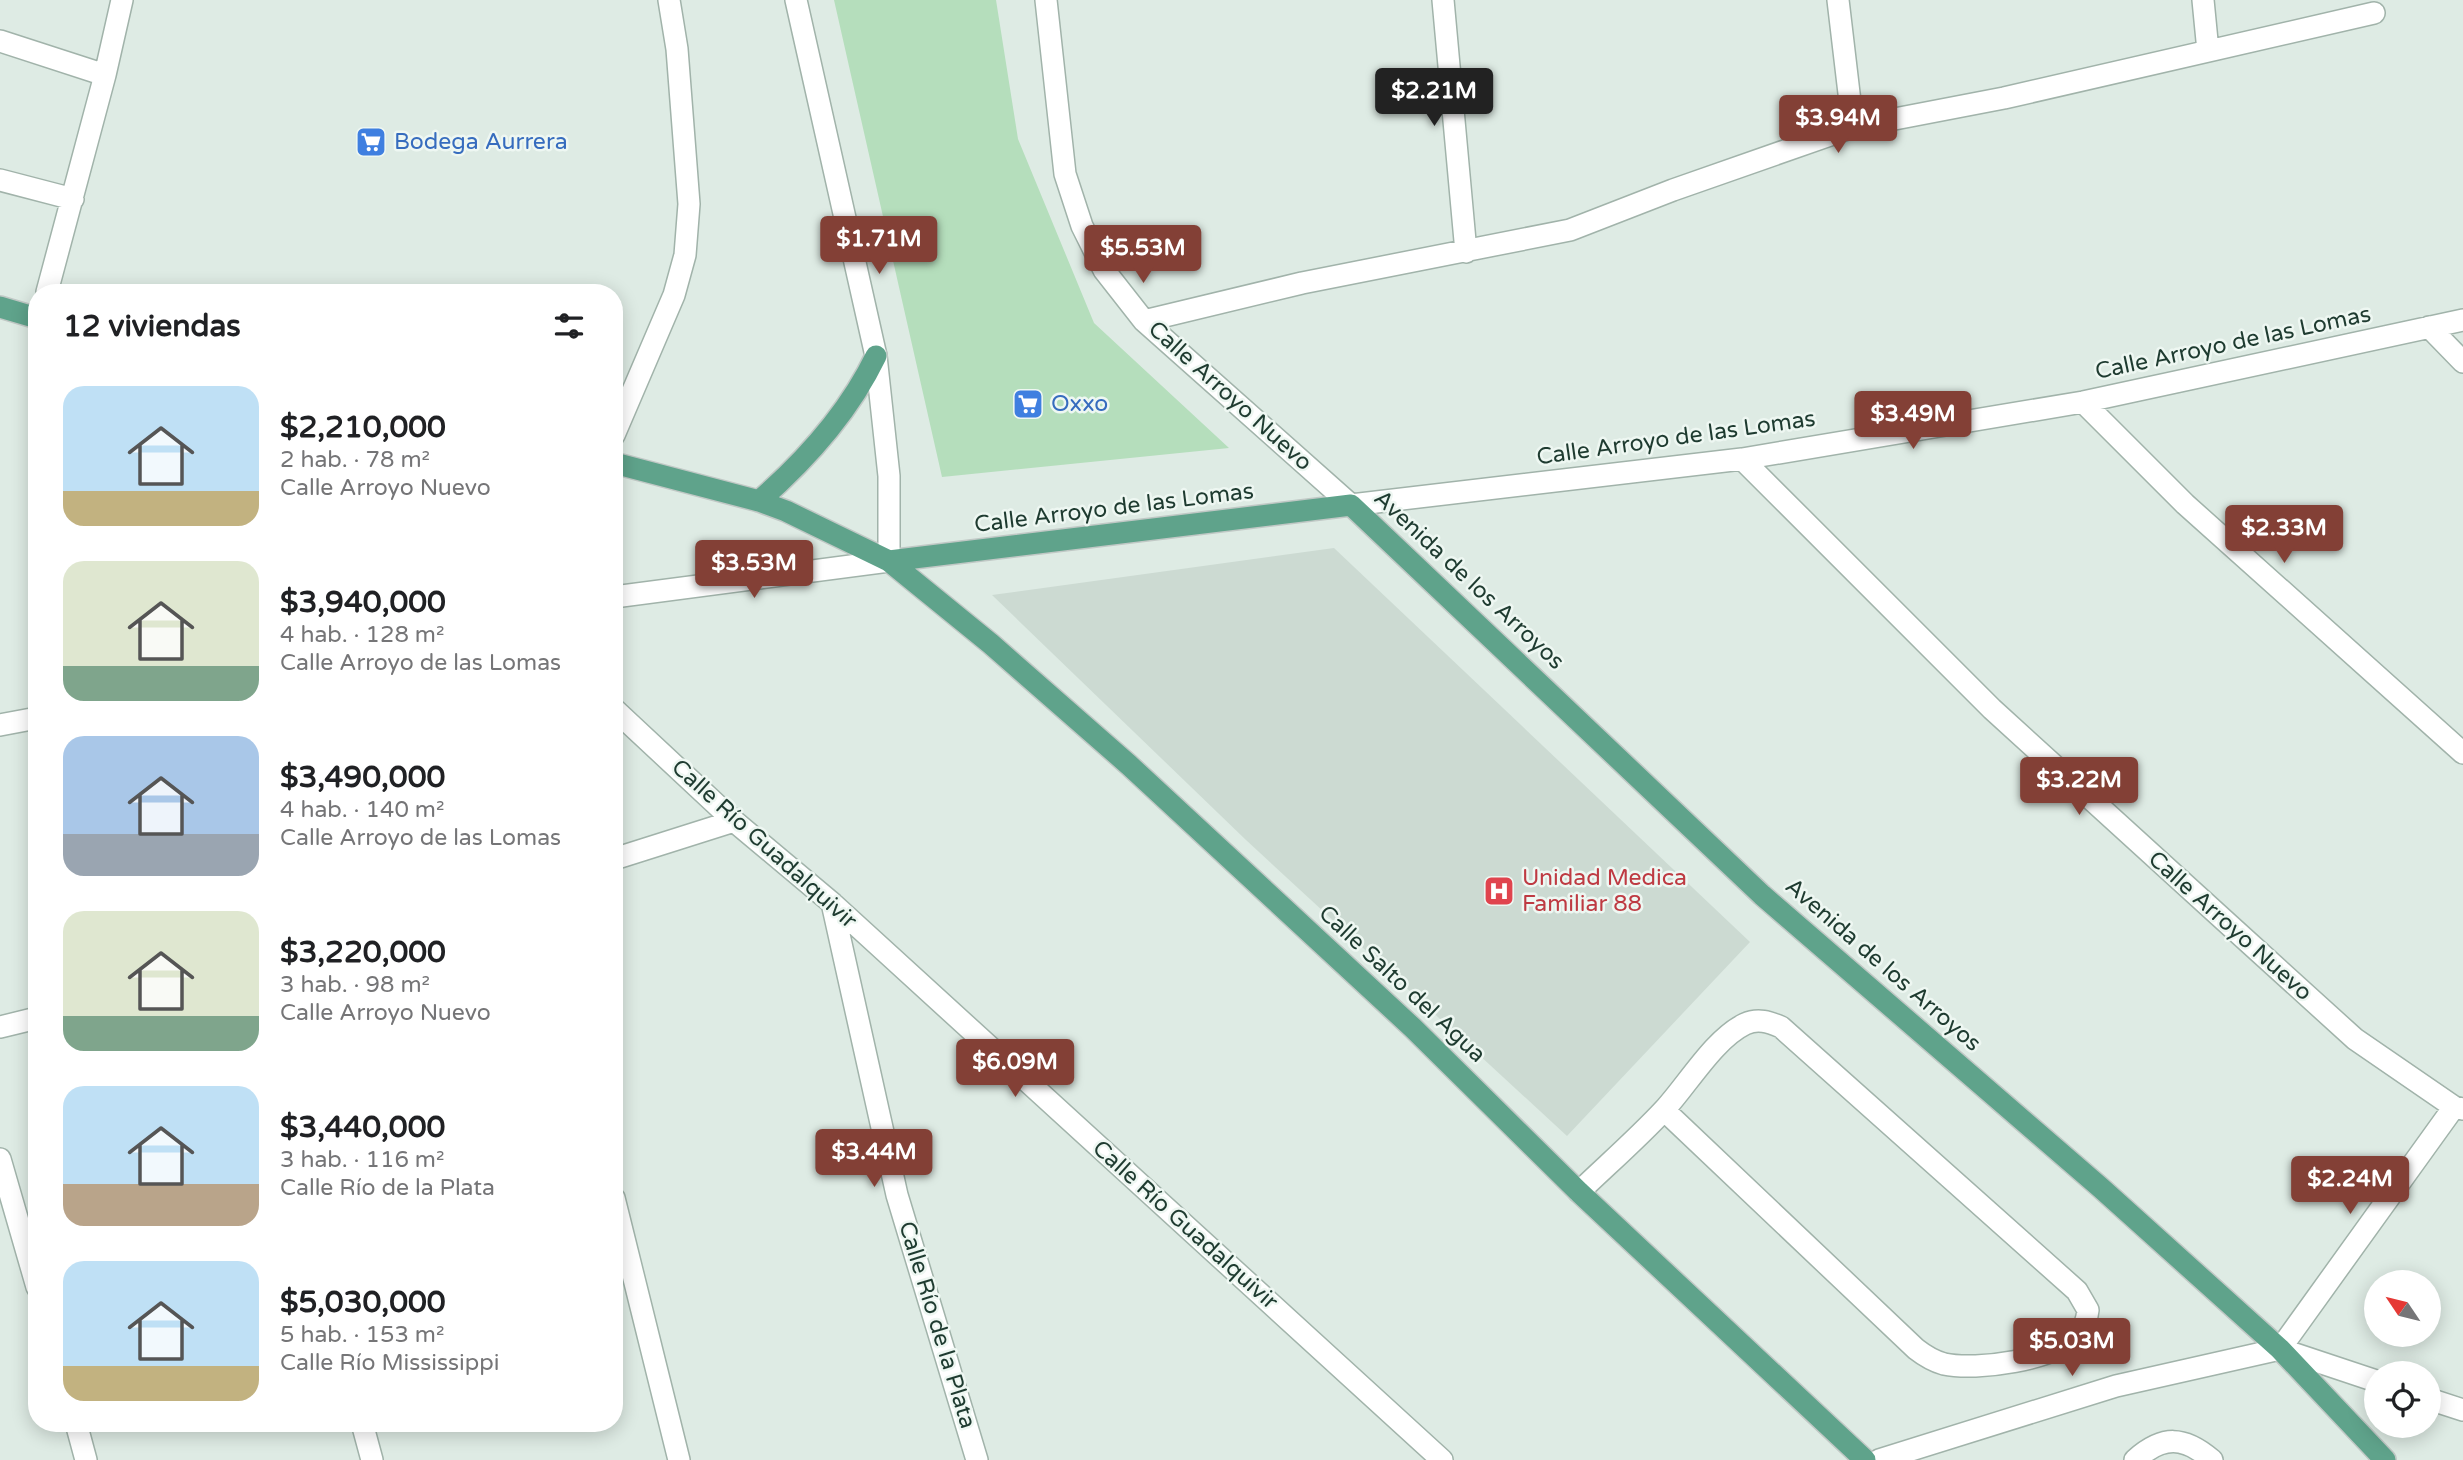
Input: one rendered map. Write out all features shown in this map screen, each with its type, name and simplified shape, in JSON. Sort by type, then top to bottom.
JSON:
[{"type":"main road","points":[[0,307],[28,315]]},
{"type":"main road","points":[[759,501],[789,475],[819,441],[846,407],[876,356]]},
{"type":"main road","name":"Calle Salto del Agua","points":[[623,465],[759,501],[786,511],[889,561],[991,644],[1129,765],[1413,1028],[1579,1192],[1865,1460]]},
{"type":"main road","name":"Calle Arroyo de las Lomas","points":[[889,561],[1351,505]]},
{"type":"main road","name":"Avenida de los Arroyos","points":[[1351,505],[1762,895],[2101,1188],[2280,1349],[2385,1460]]},
{"type":"street","points":[[49,284],[105,75],[122,0]]},
{"type":"street","points":[[623,414],[674,295],[685,255],[689,204],[677,49],[669,0]]},
{"type":"street","points":[[623,596],[889,561],[889,476],[876,356],[796,0]]},
{"type":"street","name":"Calle Arroyo Nuevo","points":[[1046,0],[1065,174],[1082,226],[1104,270],[1144,321],[1351,505]]},
{"type":"street","points":[[1443,0],[1466,252]]},
{"type":"street","points":[[1838,0],[1853,127]]},
{"type":"street","points":[[2203,0],[2208,51]]},
{"type":"street","points":[[1144,321],[1302,283],[1570,230],[1673,190],[1853,127],[2004,98],[2374,13]]},
{"type":"street","points":[[0,41],[105,75]]},
{"type":"street","points":[[0,180],[73,199]]},
{"type":"street","name":"Calle Arroyo de las Lomas","points":[[1351,505],[1742,458],[2082,402],[2463,320]]},
{"type":"street","points":[[2428,327],[2463,362]]},
{"type":"street","points":[[2082,402],[2185,504],[2463,753]]},
{"type":"street","name":"Calle Arroyo Nuevo","points":[[1742,458],[1992,709],[2355,1039],[2458,1108]]},
{"type":"street","name":"Calle Río Guadalquivir","points":[[623,717],[734,821],[832,903],[1443,1460]]},
{"type":"street","points":[[0,725],[28,720]]},
{"type":"street","points":[[623,856],[734,821]]},
{"type":"street","name":"Calle Río de la Plata","points":[[832,903],[897,1195],[977,1460]]},
{"type":"street","points":[[0,1027],[28,1020]]},
{"type":"street","points":[[1579,1192],[1664,1110],[1723,1040],[1744,1024],[1756,1021],[1781,1027],[2077,1291],[2088,1310],[2086,1322],[2079,1334],[2064,1346],[2024,1360],[1979,1367],[1947,1364],[1930,1359],[1664,1110]]},
{"type":"street","points":[[2280,1349],[2458,1108]]},
{"type":"street","points":[[0,1159],[28,1256]]},
{"type":"street","points":[[623,1234],[679,1460]]},
{"type":"street","points":[[1880,1460],[2116,1386],[2280,1349],[2364,1377]]},
{"type":"street","points":[[2441,1403],[2463,1410]]},
{"type":"street","points":[[78,1432],[86,1460]]},
{"type":"street","points":[[364,1432],[372,1460]]},
{"type":"street","points":[[2135,1460],[2147,1449],[2161,1442],[2178,1441],[2196,1446],[2212,1460]]},
{"type":"shaded area","name":"Unidad Medica Familiar 88","points":[[1334,548],[1750,942],[1567,1136],[1246,840],[992,595]]},
{"type":"green space","points":[[834,0],[996,0],[1018,139],[1094,323],[1229,448],[942,477]]},
{"type":"place","name":"Bodega Aurrera","points":[[371,142]]},
{"type":"place","name":"Oxxo","points":[[1028,404]]},
{"type":"place","name":"Unidad Medica Familiar 88","points":[[1499,891]]}]
